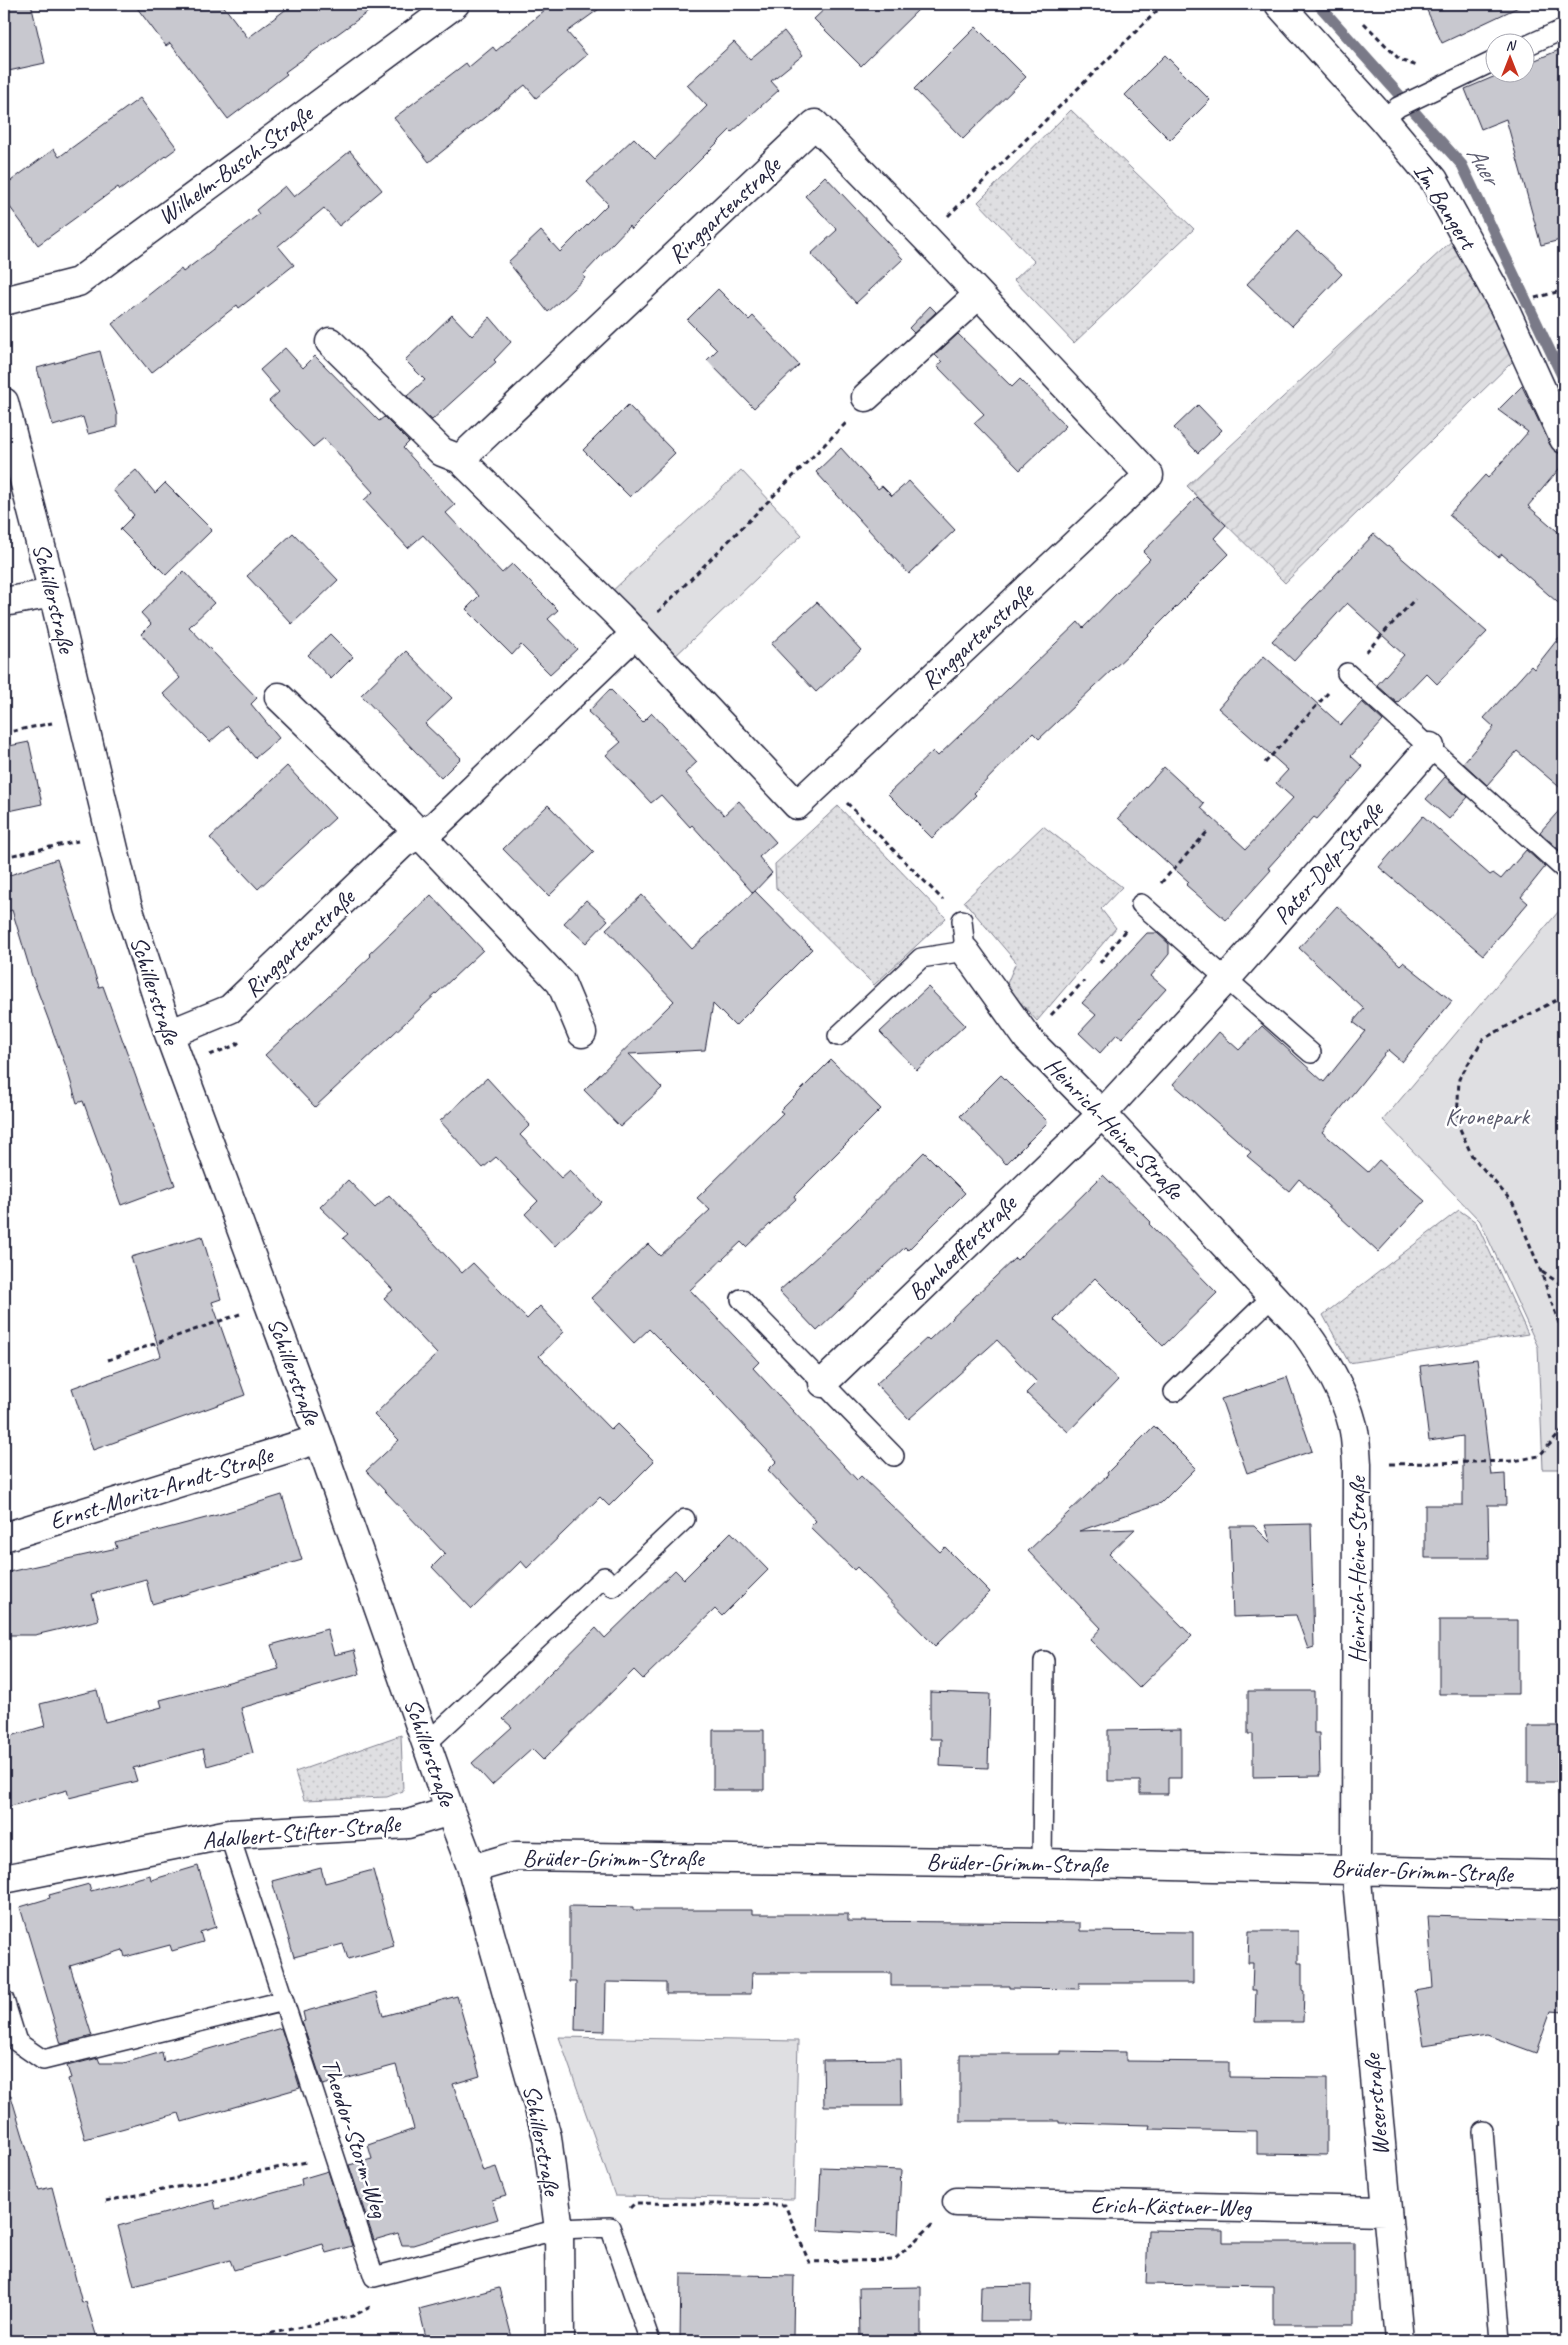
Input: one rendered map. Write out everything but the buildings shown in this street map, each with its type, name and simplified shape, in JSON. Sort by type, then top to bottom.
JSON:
[{"type":"street","name":"Wilhelm-Busch-Straße","points":[[4,301],[78,282],[455,4]]},
{"type":"street","name":"Im Bangert","points":[[1279,4],[1390,113],[1434,180],[1504,307],[1564,439]]},
{"type":"street","name":"Ringgartenstraße","points":[[330,342],[442,452],[460,459],[636,633],[797,804],[1149,475],[816,124],[460,459]]},
{"type":"street","points":[[866,397],[978,296]]},
{"type":"street","name":"Schillerstraße","points":[[4,402],[53,593],[127,904],[169,1034],[319,1439],[472,1869],[547,2137],[558,2229],[560,2341]]},
{"type":"street","points":[[4,602],[53,593]]},
{"type":"street","name":"Ringgartenstraße","points":[[169,1034],[230,1009],[402,844],[436,825],[636,633]]},
{"type":"street","points":[[279,697],[419,834],[561,983],[582,1033]]},
{"type":"street","name":"Pater-Delp-Straße","points":[[1102,1114],[1226,978],[1430,747]]},
{"type":"street","name":"Heinrich-Heine-Straße","points":[[965,951],[1028,1039],[1102,1114],[1303,1329],[1326,1360],[1342,1396],[1353,1426],[1357,1464],[1356,1869]]},
{"type":"street","name":"Bonhoefferstraße","points":[[823,1383],[1102,1114]]},
{"type":"street","name":"Ernst-Moritz-Arndt-Straße","points":[[4,1536],[319,1439]]},
{"type":"street","name":"Adalbert-Stifter-Straße","points":[[4,1880],[229,1834],[408,1824],[450,1811]]},
{"type":"street","name":"Brüder-Grimm-Straße","points":[[472,1869],[516,1856],[1042,1863],[1564,1875]]},
{"type":"street","name":"Weserstraße","points":[[1356,1869],[1399,2341]]},
{"type":"street","name":"Erich-Kästner-Weg","points":[[957,2202],[1386,2211]]},
{"type":"lane","points":[[1536,42],[1564,29]]},
{"type":"lane","points":[[1390,113],[1425,93],[1486,65]]},
{"type":"lane","points":[[1347,673],[1564,869]]},
{"type":"lane","points":[[1141,904],[1310,1053]]},
{"type":"lane","points":[[838,1036],[921,958],[965,951],[962,920]]},
{"type":"lane","points":[[1174,1392],[1273,1296]]},
{"type":"lane","points":[[741,1299],[894,1456]]},
{"type":"lane","points":[[427,1743],[604,1577],[613,1587],[686,1519]]},
{"type":"lane","points":[[1042,1863],[1044,1661]]},
{"type":"lane","name":"Theodor-Storm-Weg","points":[[229,1834],[374,2277],[391,2271],[558,2229],[610,2227]]},
{"type":"lane","points":[[4,2000],[17,2042],[43,2060],[284,2001]]},
{"type":"lane","points":[[1483,2131],[1500,2341]]},
{"type":"lane","points":[[610,2227],[650,2341]]},
{"type":"path","points":[[926,238],[1164,4]]},
{"type":"path","points":[[1364,24],[1400,60],[1419,67],[1438,64],[1449,82]]},
{"type":"path","points":[[1534,298],[1564,290]]},
{"type":"path","points":[[636,633],[840,431],[866,397]]},
{"type":"path","points":[[4,733],[83,718]]},
{"type":"path","points":[[824,779],[962,920]]},
{"type":"path","points":[[4,857],[111,835]]},
{"type":"path","points":[[1028,1039],[1084,981]]},
{"type":"path","points":[[1564,996],[1484,1039],[1459,1079],[1457,1122],[1472,1156],[1513,1203],[1541,1272],[1564,1338]]},
{"type":"path","points":[[1541,1272],[1564,1286]]},
{"type":"path","points":[[108,1360],[269,1304]]},
{"type":"path","points":[[1357,1464],[1514,1461],[1540,1456],[1564,1429]]},
{"type":"path","points":[[106,2201],[334,2156]]},
{"type":"path","points":[[610,2227],[635,2203],[785,2205],[809,2262],[894,2260],[957,2202]]},
{"type":"path","points":[[236,2341],[353,2316],[384,2300],[391,2271]]},
{"type":"green space","points":[[1071,110],[1194,229],[1074,343],[1014,280],[1034,261],[978,202]]},
{"type":"green space","points":[[1456,237],[1513,361],[1285,583],[1187,486]]},
{"type":"green space","points":[[741,470],[802,535],[670,661],[608,595]]},
{"type":"green space","points":[[838,806],[946,918],[874,985],[776,888],[775,864]]},
{"type":"green space","points":[[1043,826],[1122,887],[1101,909],[1116,928],[1037,1021],[1006,986],[1016,962],[964,901]]},
{"type":"green space","name":"Kronepark","points":[[1564,905],[1564,1469],[1543,1469],[1538,1347],[1480,1221],[1383,1120]]},
{"type":"green space","points":[[1459,1210],[1476,1222],[1528,1334],[1349,1363],[1323,1315]]},
{"type":"green space","points":[[401,1735],[403,1791],[387,1797],[304,1800],[295,1772]]},
{"type":"green space","points":[[559,2037],[798,2041],[794,2199],[615,2196]]},
{"type":"waterway","name":"Auer","points":[[1318,4],[1462,165],[1564,380]]}]
